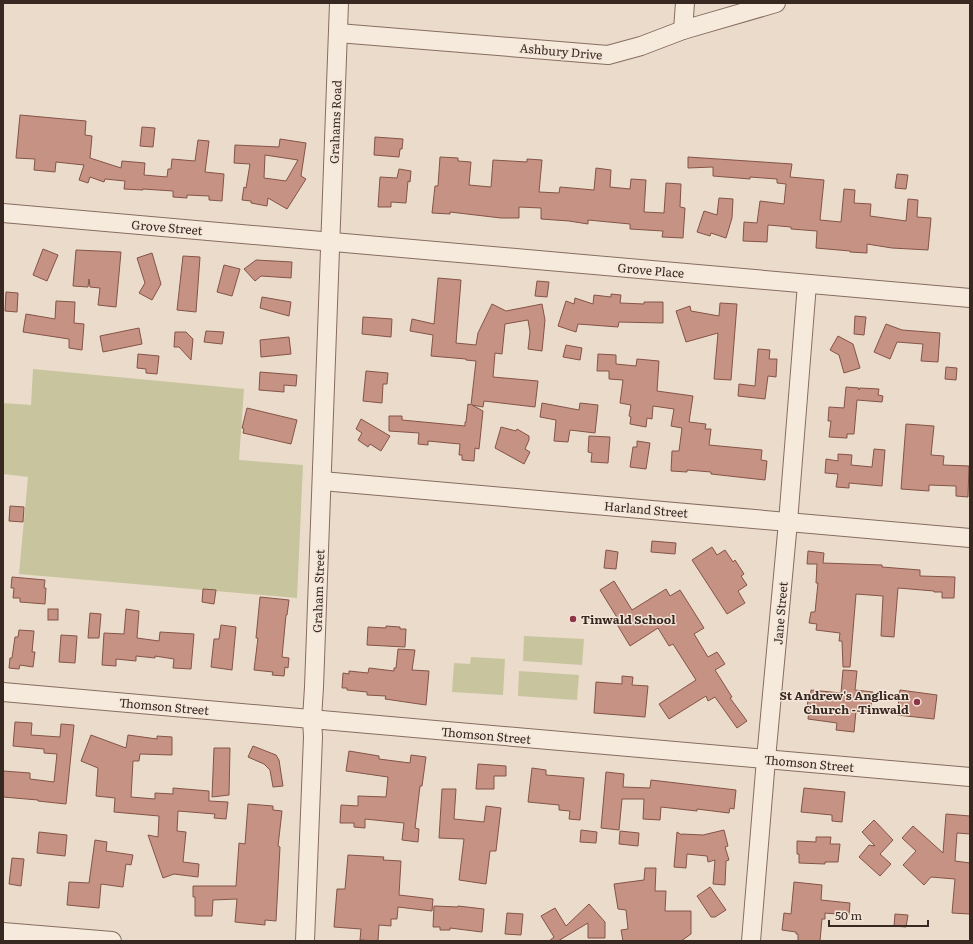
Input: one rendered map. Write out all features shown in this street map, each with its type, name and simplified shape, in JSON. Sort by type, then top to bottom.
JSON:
[{"type":"street","name":"Grahams Road","points":[[331,242],[339,3]]},
{"type":"street","points":[[683,30],[686,3]]},
{"type":"street","name":"Ashbury Drive","points":[[338,33],[608,54],[642,46],[683,30],[776,3]]},
{"type":"street","name":"Grove Street","points":[[3,213],[331,242]]},
{"type":"street","name":"Grove Place","points":[[331,242],[970,298]]},
{"type":"street","name":"Graham Street","points":[[304,941],[331,242]]},
{"type":"street","name":"Jane Street","points":[[751,941],[788,522],[806,284]]},
{"type":"street","name":"Harland Street","points":[[322,481],[970,538]]},
{"type":"street","name":"Thomson Street","points":[[3,692],[970,777]]},
{"type":"street","points":[[3,932],[112,941]]},
{"type":"shaded area","points":[[33,369],[244,389],[239,460],[303,465],[297,598],[19,574],[28,477],[3,474],[3,403],[31,405]]},
{"type":"shaded area","points":[[524,636],[584,639],[582,665],[523,661]]},
{"type":"shaded area","points":[[471,657],[505,659],[503,695],[452,692],[454,663],[470,664]]},
{"type":"shaded area","points":[[519,671],[579,675],[577,700],[518,696]]},
{"type":"building","points":[[20,115],[86,121],[85,135],[92,136],[90,158],[121,168],[122,161],[145,163],[144,175],[167,177],[168,169],[171,169],[172,159],[195,161],[198,140],[209,141],[205,172],[224,174],[222,201],[209,200],[209,196],[187,195],[187,198],[173,197],[173,191],[124,189],[125,181],[105,179],[104,182],[90,177],[88,183],[79,180],[84,165],[56,162],[55,172],[34,170],[35,159],[16,158]]},
{"type":"building","points":[[142,127],[155,128],[153,147],[140,146]]},
{"type":"building","points":[[375,137],[403,139],[399,157],[374,155]]},
{"type":"building","points":[[280,139],[306,143],[301,176],[306,179],[287,209],[268,198],[267,206],[242,200],[244,187],[246,188],[250,164],[234,163],[235,145],[279,147]],"holes":[[[265,155],[298,160],[286,181],[264,178]]]},
{"type":"building","points":[[440,157],[458,158],[458,161],[471,162],[469,185],[491,187],[493,160],[527,162],[527,159],[542,160],[539,192],[559,193],[560,187],[594,190],[596,168],[611,170],[610,187],[630,189],[631,179],[646,180],[644,212],[664,213],[666,183],[681,184],[680,207],[685,208],[683,238],[662,237],[663,231],[630,229],[630,224],[588,220],[588,224],[541,219],[541,208],[519,207],[519,218],[501,218],[450,212],[450,214],[432,213],[435,186],[438,186]]},
{"type":"building","points":[[688,157],[792,164],[790,177],[824,180],[820,220],[841,222],[844,189],[855,190],[854,203],[871,204],[870,216],[906,221],[908,199],[918,200],[917,217],[931,218],[928,250],[892,248],[867,244],[867,253],[816,248],[817,231],[768,225],[767,242],[743,241],[744,222],[757,223],[760,201],[784,204],[786,184],[777,183],[777,179],[750,177],[750,179],[713,176],[713,167],[688,168]]},
{"type":"building","points":[[399,169],[411,171],[410,182],[408,181],[406,203],[391,202],[391,207],[378,207],[380,177],[397,178]]},
{"type":"building","points":[[897,174],[908,175],[906,189],[895,188]]},
{"type":"building","points":[[719,198],[733,199],[732,218],[726,238],[711,233],[710,236],[697,232],[704,211],[717,215]]},
{"type":"building","points":[[43,249],[58,255],[47,281],[33,275]]},
{"type":"building","points":[[76,250],[121,252],[116,307],[98,305],[100,288],[90,287],[89,279],[88,287],[73,286]]},
{"type":"building","points":[[152,253],[161,284],[152,300],[139,293],[145,283],[137,258]]},
{"type":"building","points":[[183,256],[200,257],[196,312],[177,310]]},
{"type":"building","points":[[256,260],[292,262],[291,278],[261,276],[255,281],[244,269]]},
{"type":"building","points":[[224,265],[240,269],[232,296],[217,292]]},
{"type":"building","points":[[438,278],[461,280],[456,343],[476,345],[478,333],[492,304],[506,311],[542,304],[545,320],[542,351],[528,349],[530,332],[528,320],[505,324],[502,354],[495,353],[493,377],[538,381],[535,407],[484,401],[483,407],[472,405],[483,411],[479,449],[475,448],[474,461],[462,460],[462,455],[459,455],[460,444],[428,441],[428,445],[418,444],[419,433],[389,431],[389,416],[402,416],[402,420],[465,426],[468,404],[471,405],[476,361],[431,356],[433,335],[410,331],[412,319],[434,324]]},
{"type":"building","points":[[537,281],[549,282],[547,297],[535,296]]},
{"type":"building","points":[[6,292],[18,293],[17,312],[5,311]]},
{"type":"building","points":[[611,294],[621,295],[620,303],[644,304],[644,302],[663,302],[663,323],[619,322],[618,327],[578,324],[576,332],[558,326],[566,301],[574,304],[575,298],[593,304],[594,295],[611,297]]},
{"type":"building","points":[[262,297],[291,302],[289,316],[260,308]]},
{"type":"building","points":[[56,301],[75,302],[74,323],[84,324],[82,350],[69,348],[69,339],[23,332],[26,314],[55,319]]},
{"type":"building","points":[[720,303],[737,304],[731,380],[714,379],[718,333],[686,342],[676,311],[690,306],[691,311],[719,316]]},
{"type":"building","points":[[855,316],[866,317],[864,335],[854,334]]},
{"type":"building","points":[[363,317],[392,319],[391,337],[362,334]]},
{"type":"building","points":[[886,324],[902,330],[940,333],[938,362],[921,361],[923,344],[897,342],[890,359],[874,352]]},
{"type":"building","points":[[139,328],[142,344],[103,352],[100,336]]},
{"type":"building","points":[[206,331],[224,332],[222,344],[204,342]]},
{"type":"building","points":[[175,332],[186,332],[193,339],[191,360],[179,347],[174,347]]},
{"type":"building","points":[[838,336],[853,344],[860,368],[844,373],[839,355],[830,350]]},
{"type":"building","points":[[289,337],[291,354],[261,357],[260,340]]},
{"type":"building","points":[[566,345],[582,348],[580,360],[563,357]]},
{"type":"building","points":[[758,349],[770,350],[769,359],[777,359],[776,377],[768,376],[765,399],[738,396],[739,384],[755,386]]},
{"type":"building","points":[[138,354],[159,356],[157,374],[146,373],[146,369],[137,368]]},
{"type":"building","points":[[598,354],[616,355],[616,364],[636,366],[637,359],[659,361],[657,391],[693,396],[689,422],[706,424],[705,429],[711,429],[709,445],[762,450],[761,460],[767,461],[765,480],[711,474],[711,472],[687,470],[687,472],[671,471],[672,451],[679,451],[682,428],[671,426],[674,409],[653,406],[652,419],[647,418],[646,427],[630,424],[631,417],[629,416],[631,405],[620,403],[623,380],[609,379],[609,371],[597,371]]},
{"type":"building","points":[[946,367],[957,368],[956,380],[945,379]]},
{"type":"building","points":[[366,371],[388,373],[387,384],[383,384],[382,403],[363,401]]},
{"type":"building","points":[[260,372],[297,375],[296,386],[284,385],[284,392],[259,390]]},
{"type":"building","points":[[846,387],[859,388],[859,390],[860,388],[879,389],[878,395],[883,396],[882,402],[857,400],[854,434],[847,434],[847,438],[829,437],[831,421],[828,421],[829,407],[844,408]]},
{"type":"building","points":[[542,403],[579,410],[580,403],[598,405],[595,433],[570,430],[568,442],[554,441],[556,420],[540,417]]},
{"type":"building","points":[[247,408],[297,420],[291,444],[243,433],[244,429],[242,428]]},
{"type":"building","points":[[361,419],[390,436],[381,451],[370,444],[368,447],[358,440],[362,433],[356,429]]},
{"type":"building","points":[[906,424],[934,426],[931,455],[944,456],[943,465],[969,466],[968,497],[956,496],[956,486],[929,485],[929,491],[901,489]]},
{"type":"building","points":[[501,427],[516,431],[517,429],[529,436],[525,449],[530,452],[524,464],[495,448]]},
{"type":"building","points":[[589,436],[610,437],[608,463],[591,462],[592,453],[588,452]]},
{"type":"building","points":[[637,441],[650,443],[646,469],[630,467],[633,447],[637,447]]},
{"type":"building","points":[[874,449],[885,450],[882,486],[849,483],[849,488],[836,487],[838,474],[825,473],[826,459],[838,461],[838,454],[852,455],[851,465],[872,467]]},
{"type":"building","points":[[10,506],[24,507],[23,522],[9,521]]},
{"type":"building","points":[[652,541],[676,543],[675,554],[651,552]]},
{"type":"building","points":[[712,547],[717,555],[725,550],[733,562],[735,560],[744,574],[741,576],[747,585],[738,591],[745,603],[727,614],[692,560]]},
{"type":"building","points":[[606,550],[618,552],[616,569],[604,568]]},
{"type":"building","points":[[808,551],[824,553],[823,563],[882,565],[882,567],[920,570],[920,576],[955,577],[954,598],[942,598],[942,592],[898,588],[894,637],[881,636],[883,596],[856,594],[850,667],[843,667],[842,641],[839,641],[840,633],[816,630],[817,624],[809,623],[811,612],[815,612],[818,583],[816,583],[817,564],[807,564]]},
{"type":"building","points":[[12,577],[45,580],[45,604],[20,602],[20,598],[13,598],[14,588],[11,588]]},
{"type":"building","points":[[614,581],[632,610],[666,589],[670,596],[680,590],[704,628],[694,634],[708,657],[717,652],[725,664],[715,670],[732,697],[730,698],[747,721],[737,728],[715,697],[708,701],[706,696],[669,719],[659,704],[696,680],[673,644],[669,646],[658,628],[630,646],[615,621],[618,619],[600,590]]},
{"type":"building","points":[[203,589],[216,590],[214,604],[202,602]]},
{"type":"building","points":[[260,597],[289,600],[282,657],[289,658],[288,668],[285,667],[284,676],[272,675],[273,672],[254,670],[258,638],[256,638]]},
{"type":"building","points":[[48,609],[58,609],[58,620],[48,620]]},
{"type":"building","points":[[126,609],[139,611],[137,638],[159,641],[160,632],[194,634],[191,669],[173,668],[174,659],[155,656],[155,658],[136,656],[136,661],[116,659],[116,666],[102,665],[104,633],[124,634]]},
{"type":"building","points":[[90,613],[101,614],[99,638],[88,638]]},
{"type":"building","points":[[221,625],[236,627],[232,670],[211,667],[214,639],[219,639]]},
{"type":"building","points":[[386,626],[406,629],[405,647],[367,645],[368,627],[386,628]]},
{"type":"building","points":[[19,630],[34,631],[32,652],[35,652],[33,667],[20,665],[19,669],[9,668],[15,637],[18,637]]},
{"type":"building","points":[[61,635],[77,636],[75,663],[59,662]]},
{"type":"building","points":[[398,649],[415,650],[412,670],[429,671],[426,705],[385,699],[386,696],[367,695],[367,692],[342,688],[343,673],[349,674],[349,671],[368,673],[369,668],[394,671],[394,668],[396,668]]},
{"type":"building","points":[[843,670],[857,671],[855,690],[873,692],[870,713],[856,711],[854,732],[836,730],[837,723],[808,719],[808,699],[810,700],[811,690],[841,693]]},
{"type":"building","points":[[622,676],[633,677],[632,685],[648,686],[645,717],[594,713],[596,682],[622,684]]},
{"type":"building","name":"St Andrew's Anglican Church - Tinwald","points":[[900,690],[937,695],[934,719],[897,715]]},
{"type":"building","points":[[15,722],[32,723],[31,735],[60,737],[61,724],[74,725],[66,804],[3,797],[3,771],[30,773],[30,779],[54,782],[57,754],[44,753],[44,749],[13,746]]},
{"type":"building","points":[[91,735],[126,748],[128,735],[157,739],[157,736],[172,737],[172,755],[140,754],[139,761],[133,761],[131,797],[155,799],[155,793],[173,794],[173,788],[209,791],[209,801],[228,802],[226,819],[214,818],[215,814],[178,811],[177,831],[186,832],[183,862],[199,864],[198,877],[174,874],[163,878],[148,835],[158,837],[159,816],[114,812],[115,798],[96,796],[98,768],[81,761]]},
{"type":"building","points":[[253,746],[276,755],[279,760],[283,786],[273,787],[270,770],[264,764],[248,757]]},
{"type":"building","points":[[214,748],[230,748],[229,795],[212,797]]},
{"type":"building","points":[[349,751],[379,756],[379,759],[410,763],[411,755],[426,757],[422,786],[420,786],[415,828],[419,829],[418,842],[402,840],[404,823],[365,819],[365,828],[354,827],[354,823],[340,823],[341,805],[358,806],[358,796],[386,797],[388,777],[346,771]]},
{"type":"building","points":[[478,764],[506,766],[506,776],[494,776],[494,789],[476,789]]},
{"type":"building","points":[[532,768],[546,770],[546,775],[584,778],[580,820],[569,819],[570,811],[559,810],[559,805],[528,802]]},
{"type":"building","points":[[606,772],[624,774],[623,787],[650,788],[651,780],[736,790],[734,809],[730,808],[729,813],[661,807],[660,820],[643,819],[644,799],[622,799],[619,830],[601,828]]},
{"type":"building","points":[[804,788],[845,792],[842,822],[832,821],[832,815],[801,812]]},
{"type":"building","points":[[442,789],[456,789],[454,819],[484,822],[486,806],[501,808],[496,851],[490,851],[486,884],[459,880],[464,839],[439,838]]},
{"type":"building","points":[[248,804],[273,806],[273,810],[282,811],[278,846],[280,847],[276,921],[265,920],[265,925],[235,922],[237,899],[213,900],[212,916],[195,916],[195,897],[193,897],[193,886],[236,886],[239,843],[245,844]]},
{"type":"building","points":[[946,814],[970,816],[970,834],[957,833],[955,861],[970,863],[970,914],[952,913],[955,879],[931,877],[924,885],[903,865],[916,851],[902,838],[913,826],[943,853]]},
{"type":"building","points":[[874,820],[893,840],[880,854],[891,864],[880,876],[859,857],[869,845],[875,846],[862,832]]},
{"type":"building","points":[[581,830],[597,832],[596,843],[580,842]]},
{"type":"building","points":[[724,830],[728,846],[725,847],[729,860],[726,861],[725,885],[713,884],[715,860],[708,862],[707,856],[687,854],[686,868],[674,867],[677,832],[682,835],[703,835]]},
{"type":"building","points":[[620,831],[639,833],[638,846],[619,844]]},
{"type":"building","points":[[39,832],[67,835],[65,856],[37,853]]},
{"type":"building","points":[[816,837],[831,837],[830,844],[840,844],[838,862],[825,862],[825,864],[799,863],[797,841],[816,842]]},
{"type":"building","points":[[95,840],[107,842],[106,851],[133,855],[131,865],[126,864],[123,887],[101,884],[99,908],[67,905],[69,882],[89,883]]},
{"type":"building","points":[[348,855],[384,857],[383,860],[401,861],[399,895],[433,899],[432,911],[398,907],[397,919],[391,919],[391,926],[379,925],[378,941],[360,940],[361,929],[334,927],[337,889],[345,889]]},
{"type":"building","points":[[12,858],[24,859],[21,886],[9,884]]},
{"type":"building","points":[[645,868],[656,868],[655,891],[666,891],[665,911],[691,911],[691,934],[681,941],[623,941],[621,930],[628,929],[626,910],[618,909],[614,884],[644,880]]},
{"type":"building","points":[[794,882],[822,885],[821,900],[850,903],[849,915],[825,913],[825,919],[822,919],[820,941],[798,941],[798,934],[796,934],[796,932],[782,930],[784,913],[791,914]]},
{"type":"building","points":[[710,887],[726,910],[715,917],[711,917],[697,896]]},
{"type":"building","points":[[589,904],[605,922],[605,938],[588,938],[588,923],[558,941],[549,941],[554,937],[541,916],[555,908],[566,926]]},
{"type":"building","points":[[434,906],[458,906],[484,909],[482,932],[450,928],[450,930],[440,930],[440,927],[433,927]]},
{"type":"building","points":[[507,913],[523,914],[521,935],[505,934]]},
{"type":"building","points":[[895,914],[908,915],[906,927],[894,926]]},
{"type":"place","name":"Tinwald School","points":[[573,619]]},
{"type":"place","name":"St Andrew's Anglican Church - Tinwald","points":[[917,702]]}]
